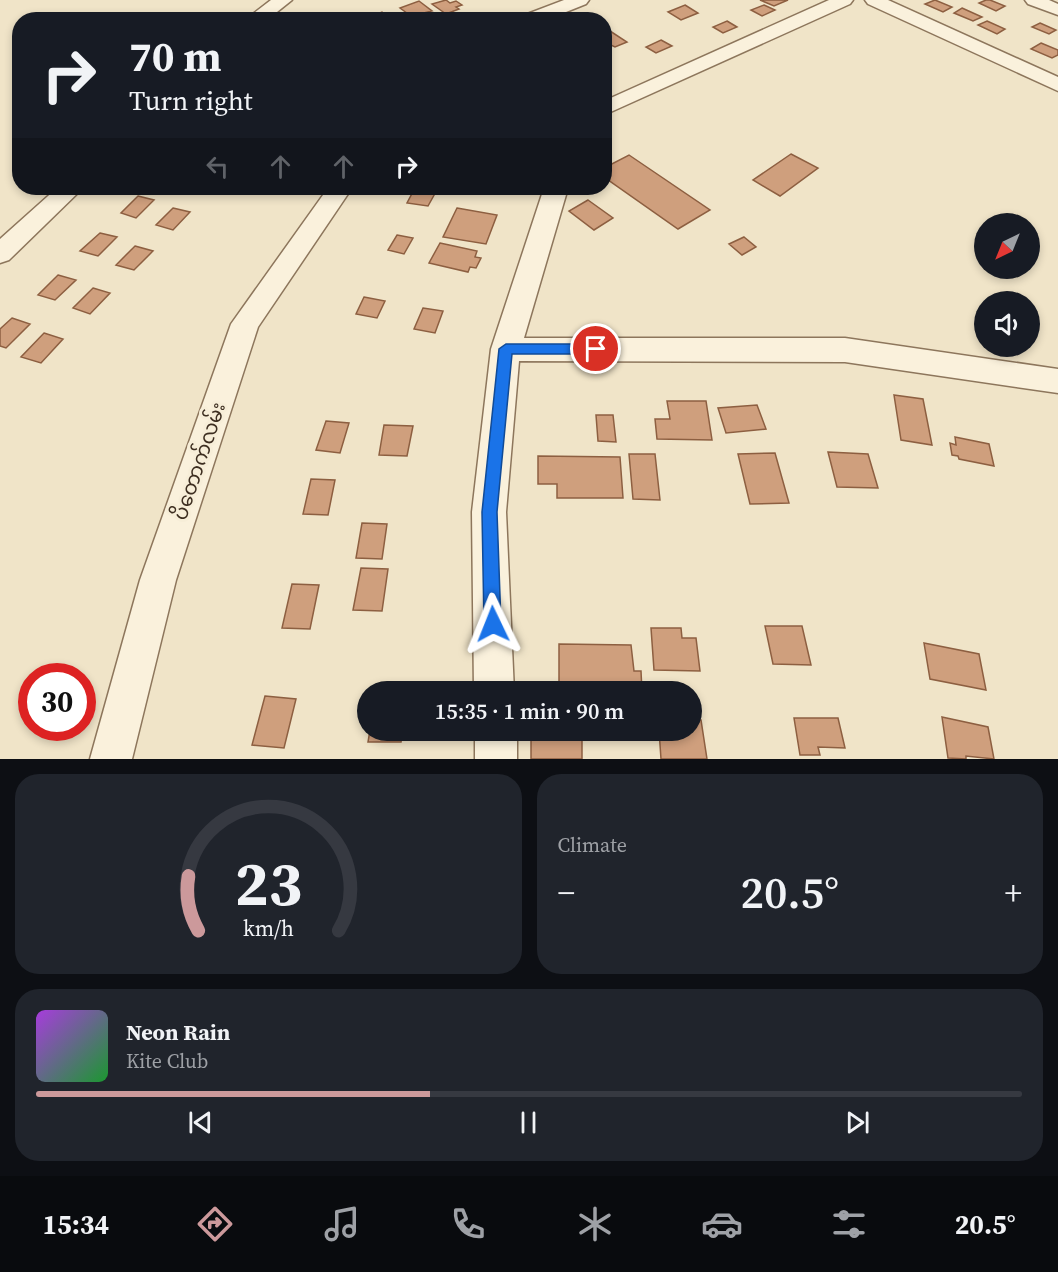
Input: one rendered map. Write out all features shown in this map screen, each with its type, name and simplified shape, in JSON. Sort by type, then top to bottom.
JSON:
[{"type":"street","points":[[266,12],[283,0]]},
{"type":"street","points":[[549,12],[580,0]]},
{"type":"street","points":[[612,105],[844,0]]},
{"type":"street","points":[[874,0],[1058,85]]},
{"type":"street","points":[[1034,0],[1058,10]]},
{"type":"street","points":[[0,254],[63,195]]},
{"type":"street","name":"ပိတောက်လမ်း","points":[[111,759],[158,580],[245,324],[335,195]]},
{"type":"street","points":[[495,681],[489,512],[506,349],[554,195]]},
{"type":"street","points":[[506,349],[846,350],[1058,381]]},
{"type":"street","points":[[496,741],[496,759]]},
{"type":"building","points":[[446,0],[450,3],[456,1],[462,5],[451,12],[443,12],[432,4]]},
{"type":"building","points":[[760,0],[788,0],[774,6]]},
{"type":"building","points":[[935,0],[952,7],[943,12],[925,4]]},
{"type":"building","points":[[986,0],[1005,6],[996,11],[979,3]]},
{"type":"building","points":[[419,1],[432,11],[406,12],[400,8]]},
{"type":"building","points":[[685,5],[698,13],[681,20],[668,12]]},
{"type":"building","points":[[764,5],[775,10],[762,16],[751,10]]},
{"type":"building","points":[[962,8],[982,17],[973,21],[954,13]]},
{"type":"building","points":[[727,21],[737,27],[723,33],[713,27]]},
{"type":"building","points":[[987,21],[1005,29],[997,34],[978,25]]},
{"type":"building","points":[[1040,23],[1056,30],[1049,34],[1032,27]]},
{"type":"building","points":[[612,32],[627,42],[615,47],[612,46]]},
{"type":"building","points":[[661,40],[672,46],[656,53],[646,47]]},
{"type":"building","points":[[1041,43],[1058,50],[1058,55],[1052,58],[1031,49]]},
{"type":"building","points":[[791,154],[818,168],[780,196],[753,180]]},
{"type":"building","points":[[629,155],[710,210],[678,229],[612,183],[612,164]]},
{"type":"building","points":[[411,195],[434,195],[428,206],[407,203]]},
{"type":"building","points":[[138,196],[154,200],[136,218],[121,213]]},
{"type":"building","points":[[588,200],[613,218],[594,230],[569,211]]},
{"type":"building","points":[[173,208],[190,212],[173,230],[156,225]]},
{"type":"building","points":[[457,208],[497,215],[486,244],[443,237]]},
{"type":"building","points":[[100,233],[117,237],[98,256],[80,251]]},
{"type":"building","points":[[397,235],[413,238],[404,254],[388,250]]},
{"type":"building","points":[[744,237],[756,247],[742,255],[729,244]]},
{"type":"building","points":[[440,243],[477,251],[475,257],[481,258],[476,268],[470,267],[468,272],[429,263]]},
{"type":"building","points":[[135,246],[153,251],[134,270],[116,265]]},
{"type":"building","points":[[58,275],[76,280],[55,300],[38,295]]},
{"type":"building","points":[[93,288],[110,293],[90,314],[73,308]]},
{"type":"building","points":[[364,297],[385,301],[377,318],[356,314]]},
{"type":"building","points":[[423,308],[443,311],[435,333],[414,329]]},
{"type":"building","points":[[12,318],[30,324],[6,348],[0,346],[0,329]]},
{"type":"building","points":[[44,333],[63,339],[41,363],[21,357]]},
{"type":"building","points":[[894,395],[923,399],[932,445],[901,440]]},
{"type":"building","points":[[667,401],[706,401],[712,440],[657,439],[655,419],[670,419]]},
{"type":"building","points":[[757,405],[766,429],[726,433],[718,408]]},
{"type":"building","points":[[596,415],[613,415],[616,442],[598,441]]},
{"type":"building","points":[[326,421],[349,423],[340,453],[316,450]]},
{"type":"building","points":[[384,425],[413,426],[407,456],[379,455]]},
{"type":"building","points":[[955,437],[989,444],[994,466],[959,459],[958,456],[952,455],[950,443],[956,445]]},
{"type":"building","points":[[828,452],[868,454],[878,488],[837,487]]},
{"type":"building","points":[[775,453],[789,503],[750,504],[738,454]]},
{"type":"building","points":[[629,454],[655,454],[660,500],[633,499]]},
{"type":"building","points":[[538,456],[620,457],[623,498],[557,498],[557,484],[538,484]]},
{"type":"building","points":[[311,479],[335,480],[328,515],[303,514]]},
{"type":"building","points":[[362,523],[387,524],[382,559],[356,558]]},
{"type":"building","points":[[361,568],[388,569],[382,611],[353,610]]},
{"type":"building","points":[[292,584],[319,585],[310,629],[282,628]]},
{"type":"building","points":[[765,626],[802,626],[811,665],[773,664]]},
{"type":"building","points":[[651,628],[681,628],[682,638],[696,638],[700,671],[654,670]]},
{"type":"building","points":[[924,643],[979,654],[986,690],[930,679]]},
{"type":"building","points":[[559,644],[631,645],[634,671],[641,671],[641,681],[559,681]]},
{"type":"building","points":[[265,696],[296,699],[284,748],[252,745]]},
{"type":"building","points":[[942,717],[988,727],[994,759],[966,756],[966,759],[948,758]]},
{"type":"building","points":[[794,718],[838,718],[845,748],[818,747],[820,755],[800,755]]},
{"type":"building","points":[[702,726],[707,759],[661,759],[660,741],[702,741]]},
{"type":"building","points":[[368,741],[401,741],[401,742]]},
{"type":"building","points":[[531,741],[582,741],[582,759],[531,759]]},
{"type":"route","points":[[493,624],[489,512],[506,349],[596,349]]}]
